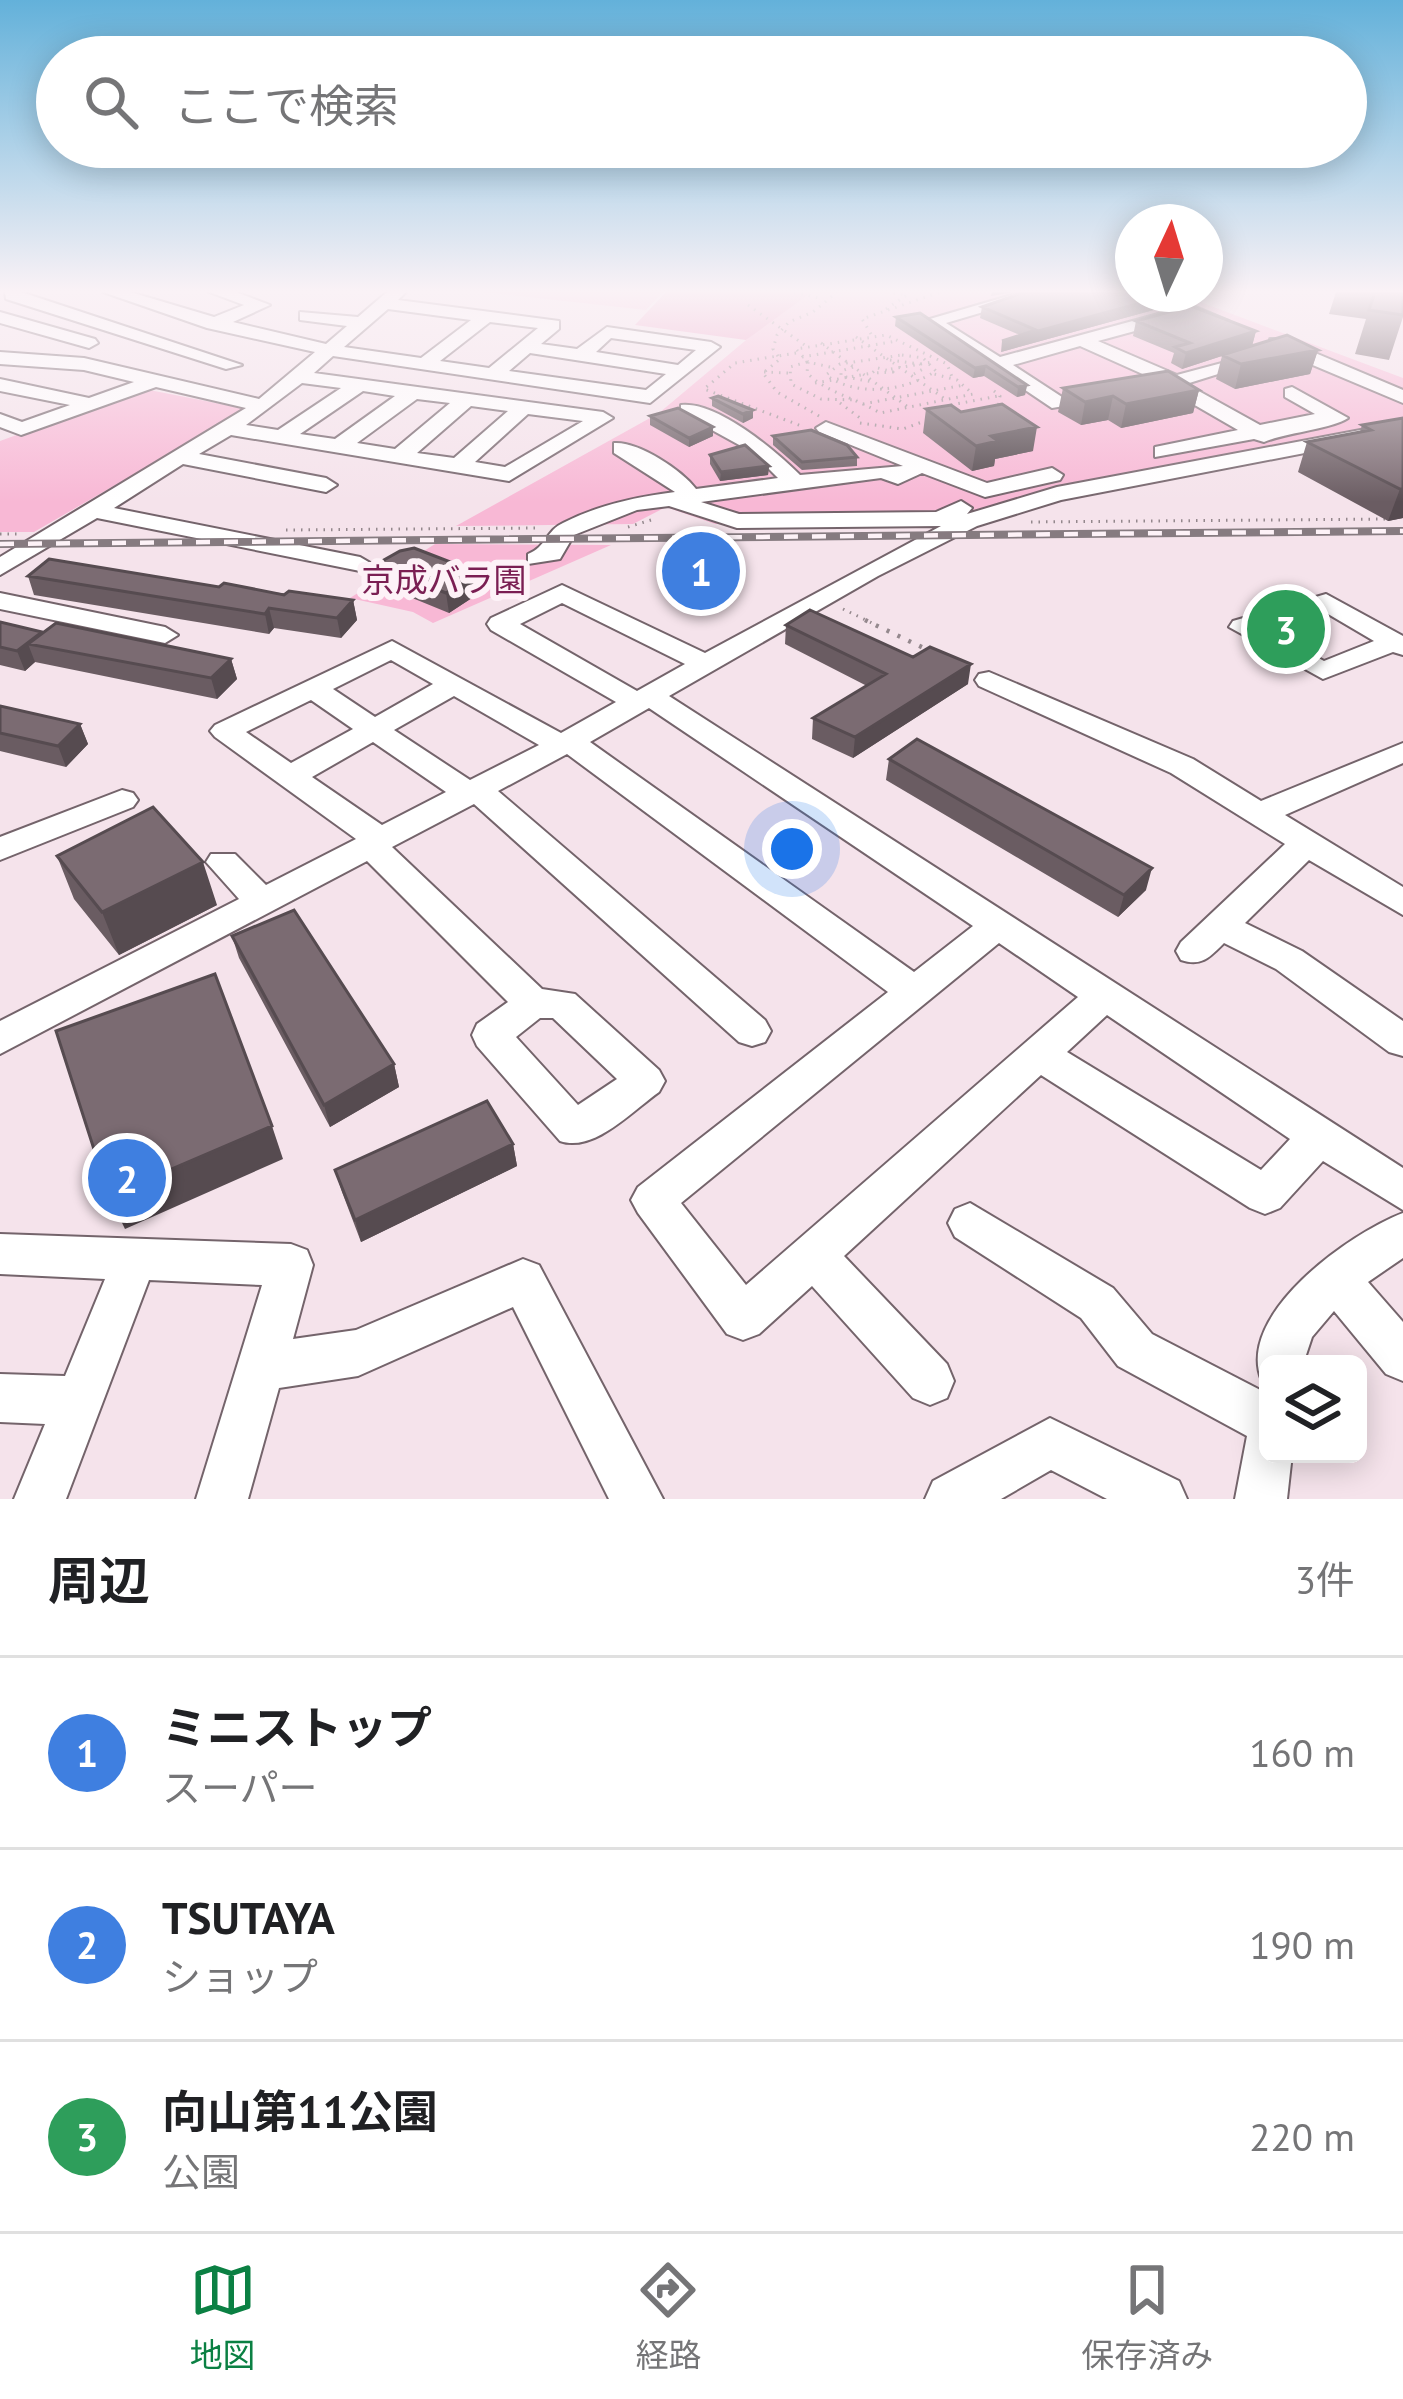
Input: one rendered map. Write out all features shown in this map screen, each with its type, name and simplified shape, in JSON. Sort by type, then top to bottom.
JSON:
[{"type":"street","points":[[68,362],[263,406]]},
{"type":"street","points":[[223,362],[233,365]]},
{"type":"street","points":[[196,394],[237,362]]},
{"type":"street","points":[[5,561],[263,406],[320,362]]},
{"type":"street","points":[[418,362],[650,397],[693,362]]},
{"type":"street","points":[[495,373],[509,362]]},
{"type":"street","points":[[625,362],[682,371]]},
{"type":"street","points":[[993,362],[1059,404],[1248,362]]},
{"type":"street","points":[[996,364],[1003,362]]},
{"type":"street","points":[[1128,362],[1288,449]]},
{"type":"street","points":[[1324,362],[1403,397]]},
{"type":"street","points":[[226,428],[509,474],[603,418],[302,377]]},
{"type":"street","points":[[0,421],[21,429],[151,382]]},
{"type":"street","points":[[0,385],[24,386],[89,404]]},
{"type":"street","points":[[281,437],[359,385]]},
{"type":"street","points":[[339,446],[412,392]]},
{"type":"street","points":[[1292,393],[1343,418],[1403,409]]},
{"type":"street","points":[[400,456],[467,399]]},
{"type":"street","points":[[458,466],[524,407]]},
{"type":"street","points":[[688,409],[760,447],[794,482]]},
{"type":"street","points":[[678,496],[737,521],[941,519],[985,490],[1334,416]]},
{"type":"street","points":[[830,421],[985,490]]},
{"type":"street","points":[[0,1039],[565,743],[930,539],[1011,506],[1403,428]]},
{"type":"street","points":[[622,448],[682,484],[678,496]]},
{"type":"street","points":[[179,458],[326,485]]},
{"type":"street","points":[[537,559],[551,554],[565,530],[633,503],[883,471],[898,477],[921,465]]},
{"type":"street","points":[[91,510],[360,564]]},
{"type":"street","points":[[706,664],[562,593],[500,624],[644,699],[1000,924],[1403,1191]]},
{"type":"street","points":[[0,601],[165,635]]},
{"type":"street","points":[[1326,602],[1399,644],[1323,671],[1242,627],[1326,602]]},
{"type":"street","points":[[533,1003],[374,842],[225,731],[392,649],[565,743],[913,991]]},
{"type":"street","points":[[989,680],[1182,766],[1307,842],[1394,887]]},
{"type":"street","points":[[290,777],[454,684]]},
{"type":"street","points":[[312,688],[472,791],[752,1031]]},
{"type":"street","points":[[1261,813],[1403,752]]},
{"type":"street","points":[[0,850],[122,800]]},
{"type":"street","points":[[1307,842],[1207,938],[1289,960],[1403,1041]]},
{"type":"street","points":[[223,862],[261,901]]},
{"type":"street","points":[[1000,924],[652,1201],[743,1318],[1106,994]]},
{"type":"street","points":[[1037,1053],[1265,1195],[1321,1133]]},
{"type":"street","points":[[970,1223],[1097,1303],[1136,1350],[1259,1415]]},
{"type":"street","points":[[1281,1355],[1283,1340],[1300,1311],[1403,1233]]},
{"type":"street","points":[[0,1254],[291,1265],[222,1499]]},
{"type":"street","points":[[813,1255],[930,1381]]},
{"type":"street","points":[[40,1499],[135,1259]]},
{"type":"street","points":[[262,1367],[358,1353],[523,1280],[637,1499]]},
{"type":"street","points":[[1337,1280],[1403,1358]]},
{"type":"street","points":[[0,1398],[80,1401]]},
{"type":"street","points":[[951,1499],[1050,1443],[1162,1499]]},
{"type":"street","points":[[1261,1499],[1266,1463]]},
{"type":"path","points":[[742,362],[704,389],[808,429],[830,421],[903,429],[943,417]]},
{"type":"path","points":[[764,372],[773,362]]},
{"type":"path","points":[[788,374],[796,362]]},
{"type":"path","points":[[804,362],[815,383],[880,413],[1000,396]]},
{"type":"path","points":[[814,362],[831,368],[853,362]]},
{"type":"path","points":[[892,362],[956,414]]},
{"type":"path","points":[[905,362],[920,364]]},
{"type":"path","points":[[815,383],[872,373],[875,368],[931,362],[936,366],[934,374]]},
{"type":"path","points":[[943,362],[957,380],[974,391],[972,396],[944,403]]},
{"type":"path","points":[[847,363],[930,419]]},
{"type":"path","points":[[911,375],[923,369],[920,364]]},
{"type":"path","points":[[843,378],[841,371],[853,367]]},
{"type":"path","points":[[831,368],[826,375],[830,380],[857,388],[934,374],[957,380]]},
{"type":"path","points":[[764,372],[788,374],[802,392],[840,403],[867,423]]},
{"type":"path","points":[[764,372],[777,392],[830,421]]},
{"type":"path","points":[[843,378],[873,382]]},
{"type":"path","points":[[840,403],[964,385]]},
{"type":"path","points":[[857,388],[859,401]]},
{"type":"path","points":[[992,411],[1001,404],[994,391]]},
{"type":"path","points":[[822,598],[989,680]]},
{"type":"green space","name":"京成バラ園","points":[[720,362],[1360,362],[1403,378],[1403,421],[1071,484],[942,523],[715,524],[666,507],[633,524],[456,526],[659,413]]},
{"type":"green space","points":[[144,389],[247,409],[34,532],[0,532],[0,441]]},
{"type":"green space","name":"京成バラ園","points":[[435,544],[611,545],[433,623],[413,612],[350,598]]},
{"type":"building","points":[[966,362],[993,362],[1027,385],[1018,387],[986,366],[975,368]]},
{"type":"building","points":[[1168,371],[1199,390],[1126,404],[1113,396],[1085,402],[1063,388]]},
{"type":"building","points":[[718,396],[753,410],[743,414],[712,398]]},
{"type":"building","points":[[1002,404],[1037,427],[991,436],[998,441],[976,446],[926,409],[951,405],[961,412]]},
{"type":"building","points":[[678,408],[713,427],[689,438],[650,416]]},
{"type":"building","points":[[1403,418],[1403,489],[1307,442],[1371,430],[1362,425]]},
{"type":"building","points":[[811,430],[847,445],[857,457],[802,462],[773,436]]},
{"type":"building","points":[[745,445],[769,466],[721,472],[710,455]]},
{"type":"building","points":[[414,548],[479,573],[446,593],[375,565]]},
{"type":"building","points":[[49,559],[219,587],[224,583],[284,595],[289,591],[353,600],[337,618],[269,608],[265,614],[28,576]]},
{"type":"building","points":[[810,610],[913,657],[930,647],[971,664],[855,737],[813,718],[886,674],[786,625]]},
{"type":"building","points":[[0,622],[42,632],[17,651],[0,647]]},
{"type":"building","points":[[56,623],[231,659],[211,678],[28,644]]},
{"type":"building","points":[[0,706],[80,724],[58,746],[0,733]]},
{"type":"building","points":[[917,739],[1152,868],[1124,895],[889,759]]},
{"type":"building","points":[[153,807],[203,862],[102,912],[57,856]]},
{"type":"building","points":[[294,910],[394,1064],[324,1105],[232,936]]},
{"type":"building","points":[[215,974],[272,1126],[109,1196],[56,1031]]},
{"type":"building","points":[[487,1101],[513,1144],[355,1220],[335,1170]]},
{"type":"railway","points":[[0,544],[1403,531]]},
{"type":"place","name":"ミニストップ","points":[[701,571]]},
{"type":"place","name":"向山第11公園","points":[[1286,629]]},
{"type":"place","name":"TSUTAYA","points":[[127,1178]]}]
